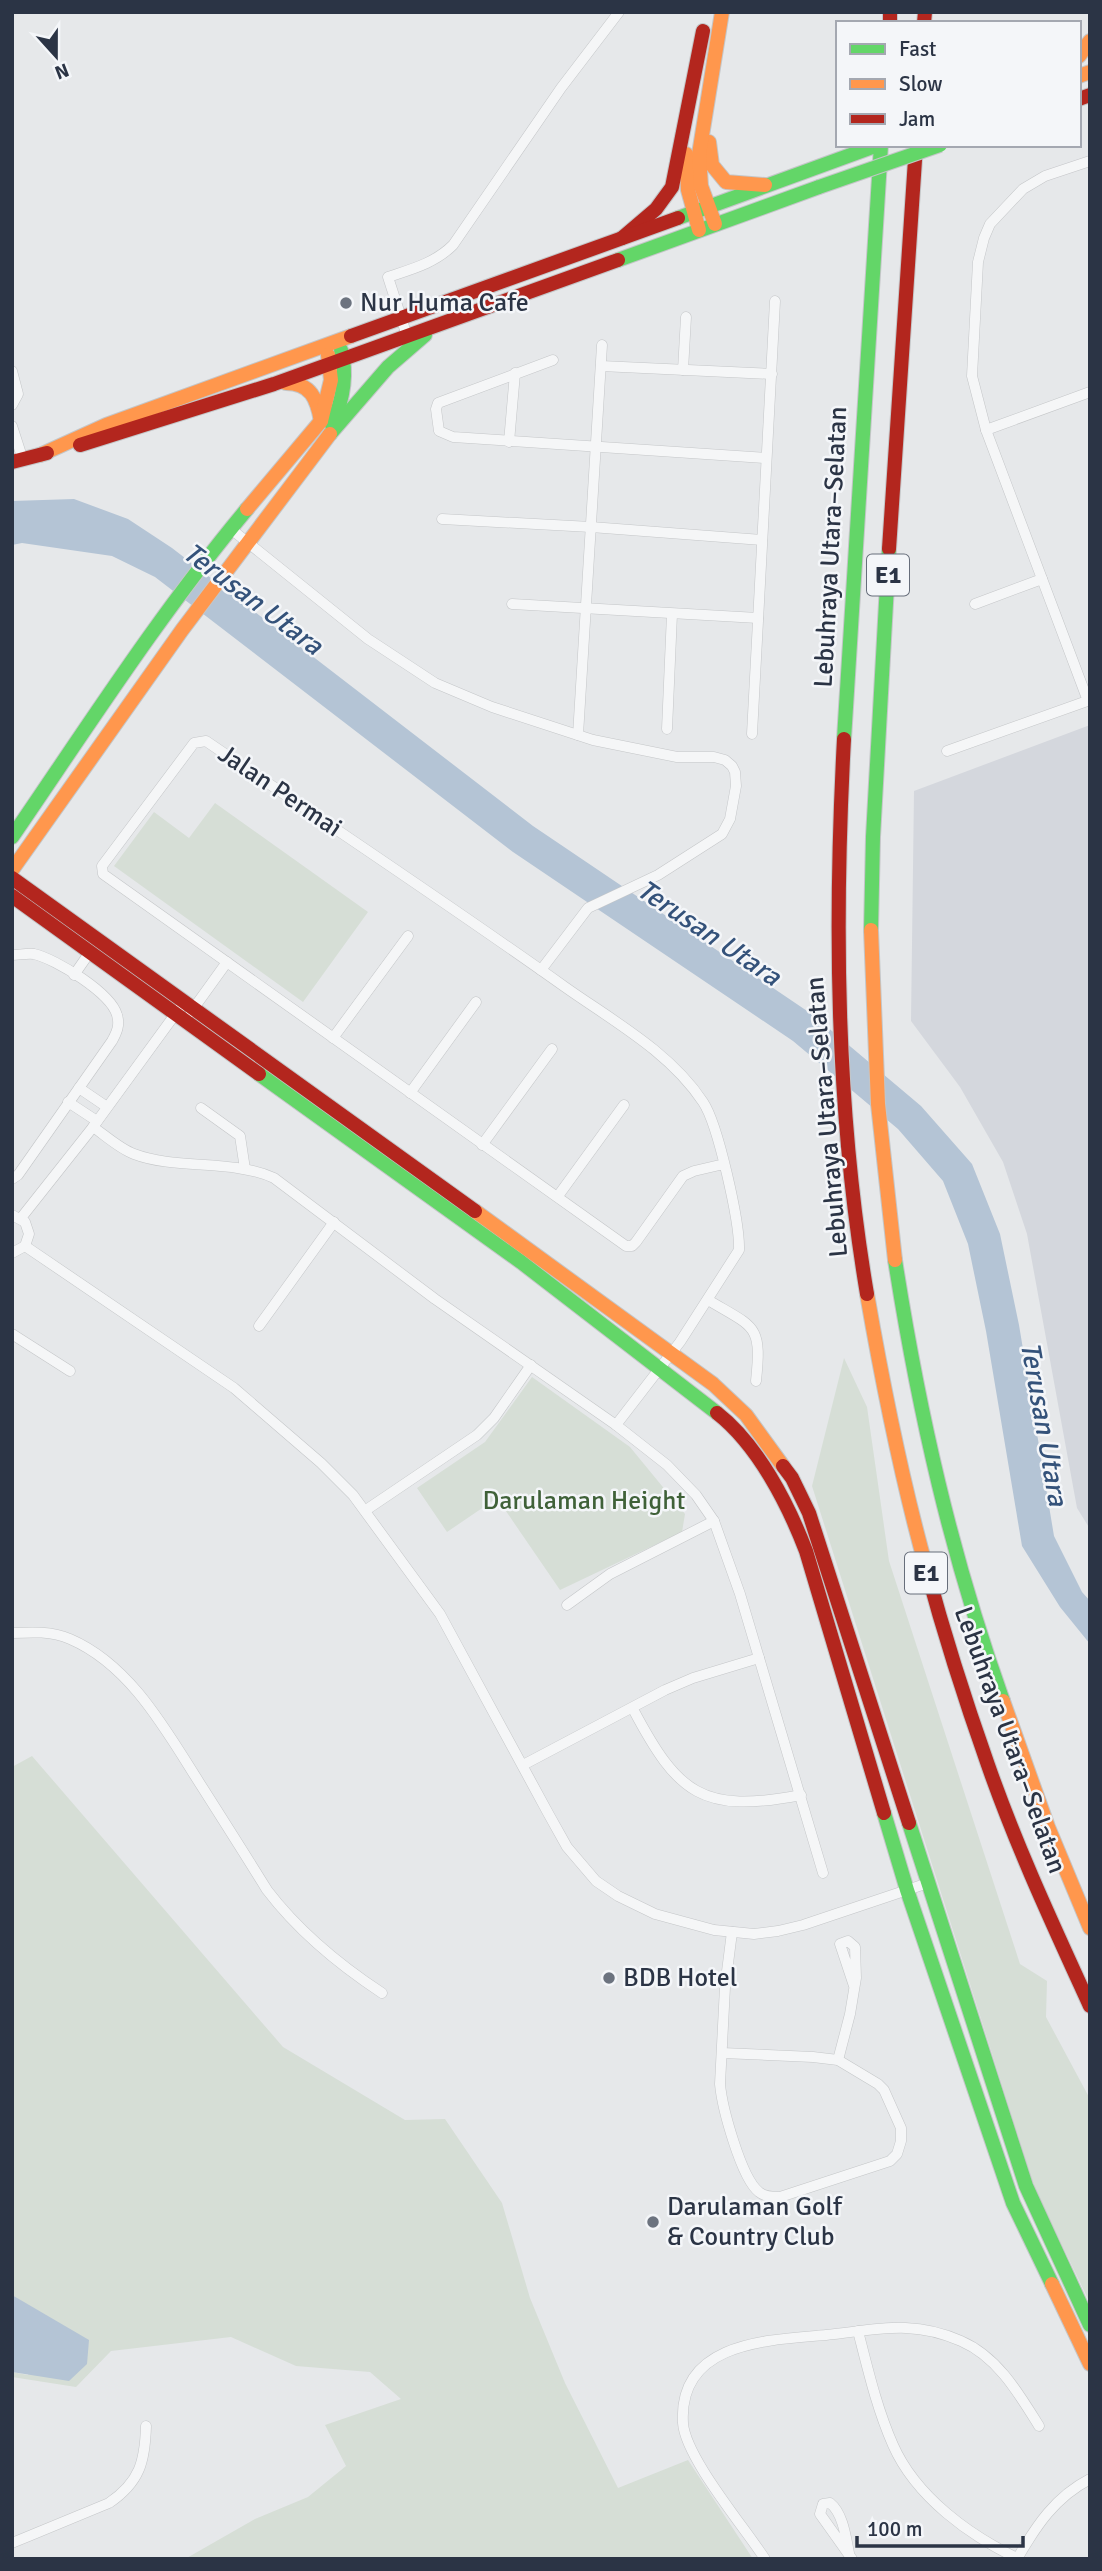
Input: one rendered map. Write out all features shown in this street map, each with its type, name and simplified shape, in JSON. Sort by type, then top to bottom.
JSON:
[{"type":"main road","points":[[699,230],[685,173],[705,12]]},
{"type":"main road","points":[[715,224],[701,186],[699,154],[722,12]]},
{"type":"main road","points":[[622,238],[652,216],[672,187],[703,31]]},
{"type":"main road","points":[[719,34],[710,161],[717,176],[726,182],[765,185]]},
{"type":"main road","points":[[40,455],[106,425],[874,147]]},
{"type":"main road","name":"Lebuhraya Utara–Selatan","points":[[880,147],[842,770],[839,1002],[846,1116],[865,1279],[881,1378],[921,1557],[986,1760],[1037,1890],[1090,2006]]},
{"type":"main road","name":"Lebuhraya Utara–Selatan","points":[[916,147],[873,827],[873,1004],[879,1125],[896,1267],[911,1362],[925,1435],[951,1540],[992,1674],[1031,1783],[1090,1928]]},
{"type":"main road","points":[[18,461],[109,438],[274,384],[934,147]]},
{"type":"main road","points":[[12,870],[247,541],[324,443],[395,360],[440,324]]},
{"type":"main road","points":[[324,443],[340,410],[343,395],[338,361],[332,345]]},
{"type":"main road","points":[[12,837],[161,620],[213,550],[321,421],[338,361]]},
{"type":"main road","points":[[274,384],[291,382],[309,388],[318,402],[321,421]]},
{"type":"main road","points":[[12,878],[672,1353],[713,1384],[746,1415],[792,1478],[821,1546],[855,1661],[1026,2186],[1090,2325]]},
{"type":"main road","points":[[12,896],[521,1262],[722,1417],[749,1447],[771,1478],[794,1520],[806,1551],[907,1890],[1013,2203],[1090,2364]]},
{"type":"main road","points":[[12,911],[35,912]]},
{"type":"street","points":[[407,335],[388,277],[427,264],[453,245],[561,88],[619,12]]},
{"type":"street","points":[[947,751],[1089,700],[986,430],[972,376],[978,262],[990,224],[1023,188],[1045,176],[1090,161]]},
{"type":"street","points":[[752,734],[775,301]]},
{"type":"street","points":[[683,370],[686,317]]},
{"type":"street","points":[[578,735],[602,345]]},
{"type":"street","points":[[553,360],[438,402],[436,409],[439,431],[443,434],[509,442],[766,458]]},
{"type":"street","points":[[601,366],[772,374]]},
{"type":"street","points":[[12,371],[18,394],[12,405]]},
{"type":"street","points":[[509,442],[515,373]]},
{"type":"street","points":[[986,430],[1090,392]]},
{"type":"street","points":[[12,426],[18,461]]},
{"type":"street","points":[[442,519],[762,540]]},
{"type":"street","points":[[231,528],[368,639],[435,683],[492,707],[578,735],[660,754],[725,760],[735,772],[736,786],[730,819],[722,834],[644,882],[587,908],[541,970]]},
{"type":"street","points":[[975,604],[1042,579]]},
{"type":"street","points":[[512,604],[758,618]]},
{"type":"street","points":[[667,729],[672,614]]},
{"type":"street","name":"Jalan Permai","points":[[616,1425],[672,1353],[739,1250],[724,1164],[711,1116],[678,1070],[541,970],[206,741],[194,743],[102,866],[101,871],[626,1246],[632,1246],[636,1242],[683,1176],[724,1164]]},
{"type":"street","points":[[333,1038],[408,936]]},
{"type":"street","points":[[75,975],[90,952]]},
{"type":"street","points":[[12,955],[32,954],[53,961],[75,975],[114,1006],[118,1024],[112,1041],[12,1180]]},
{"type":"street","points":[[12,1253],[25,1246],[29,1234],[25,1222],[16,1216],[227,962]]},
{"type":"street","points":[[410,1093],[476,1002]]},
{"type":"street","points":[[482,1145],[552,1049]]},
{"type":"street","points":[[79,1088],[107,1107]]},
{"type":"street","points":[[68,1102],[136,1155],[245,1169],[279,1181],[435,1299],[616,1425],[667,1465],[696,1495],[713,1521],[740,1594],[823,1873]]},
{"type":"street","points":[[558,1196],[624,1105]]},
{"type":"street","points":[[201,1108],[240,1136],[245,1169]]},
{"type":"street","points":[[259,1326],[334,1222]]},
{"type":"street","points":[[25,1246],[234,1388],[335,1476],[366,1510],[440,1614],[568,1847],[596,1881],[618,1896],[655,1914],[706,1928],[754,1934],[778,1931],[928,1882]]},
{"type":"street","points":[[708,1300],[755,1332],[759,1350],[756,1381]]},
{"type":"street","points":[[12,1335],[71,1371]]},
{"type":"street","points":[[366,1510],[459,1449],[485,1428],[531,1365]]},
{"type":"street","points":[[567,1605],[610,1574],[713,1521]]},
{"type":"street","points":[[12,1633],[54,1634],[71,1639],[116,1671],[156,1717],[284,1911],[344,1968],[382,1993]]},
{"type":"street","points":[[523,1765],[665,1690],[693,1678],[759,1658]]},
{"type":"street","points":[[633,1709],[667,1767],[702,1794],[712,1798],[749,1802],[801,1795]]},
{"type":"street","points":[[722,2053],[838,2060],[884,2090],[901,2128],[897,2154],[879,2166],[774,2197],[757,2190],[737,2149],[721,2094],[722,2053],[725,1987],[732,1932]]},
{"type":"street","points":[[838,2060],[855,1986]]},
{"type":"street","points":[[765,2559],[692,2454],[683,2426],[687,2389],[695,2375],[734,2347],[773,2340],[917,2327],[963,2341],[987,2356],[1018,2393],[1039,2426]]},
{"type":"street","points":[[858,2331],[871,2384],[884,2421],[893,2446],[908,2471],[933,2500],[963,2527],[993,2547],[1018,2558],[1044,2516],[1068,2492],[1090,2479]]},
{"type":"street","points":[[12,2543],[108,2503],[118,2496],[144,2461],[146,2426]]},
{"type":"shaded area","points":[[1090,725],[1090,1529],[1077,1508],[1027,1234],[1003,1162],[960,1087],[911,1021],[914,791]]},
{"type":"green space","points":[[215,803],[368,912],[303,1002],[114,866],[154,812],[189,838]]},
{"type":"green space","points":[[844,1358],[867,1407],[889,1561],[1020,1964],[1047,1981],[1046,2017],[1090,2099],[1090,2303],[1035,2189],[812,1486]]},
{"type":"green space","name":"Darulaman Height","points":[[532,1377],[630,1447],[685,1514],[682,1532],[560,1590],[497,1498],[447,1532],[417,1488],[485,1442]]},
{"type":"green space","points":[[32,1756],[283,2047],[405,2120],[445,2119],[502,2203],[530,2298],[565,2383],[618,2488],[688,2460],[753,2559],[185,2559],[255,2519],[308,2497],[346,2466],[325,2425],[401,2399],[370,2372],[296,2366],[231,2337],[111,2351],[76,2387],[12,2377],[12,2372],[28,2375],[46,2317],[12,2295],[12,1767]]},
{"type":"water","name":"Terusan Utara","points":[[74,499],[128,519],[172,548],[533,826],[813,1015],[921,1106],[972,1164],[1000,1234],[1019,1325],[1054,1536],[1082,1592],[1090,1601],[1090,1644],[1060,1607],[1022,1546],[986,1331],[968,1244],[943,1181],[898,1129],[793,1041],[513,852],[155,577],[112,556],[22,543],[12,545],[12,501]]},
{"type":"water","points":[[12,2295],[89,2340],[87,2364],[69,2381],[12,2372]]},
{"type":"traffic: fast","points":[[678,218],[873,147]]},
{"type":"traffic: fast","points":[[844,739],[881,147]]},
{"type":"traffic: fast","points":[[819,187],[934,147]]},
{"type":"traffic: fast","points":[[618,260],[819,187]]},
{"type":"traffic: fast","points":[[330,434],[388,367],[425,335]]},
{"type":"traffic: fast","points":[[332,425],[343,388],[341,350]]},
{"type":"traffic: fast","points":[[12,837],[155,629],[247,509]]},
{"type":"traffic: fast","points":[[871,930],[873,837],[889,549]]},
{"type":"traffic: fast","points":[[259,1074],[521,1262],[717,1413]]},
{"type":"traffic: fast","points":[[895,1260],[938,1483],[984,1646],[1003,1701]]},
{"type":"traffic: fast","points":[[884,1813],[907,1890],[1013,2203],[1052,2284]]},
{"type":"traffic: fast","points":[[909,1823],[1026,2186],[1090,2325]]},
{"type":"traffic: slow","points":[[715,224],[701,186],[699,154],[722,12]]},
{"type":"traffic: slow","points":[[1081,53],[1090,41]]},
{"type":"traffic: slow","points":[[1081,75],[1090,72]]},
{"type":"traffic: slow","points":[[709,142],[712,165],[726,182],[765,185]]},
{"type":"traffic: slow","points":[[686,154],[688,190],[699,230]]},
{"type":"traffic: slow","points":[[40,455],[106,425],[351,336]]},
{"type":"traffic: slow","points":[[247,509],[321,421],[331,380],[328,355]]},
{"type":"traffic: slow","points":[[286,383],[307,389],[315,399],[321,421]]},
{"type":"traffic: slow","points":[[12,870],[182,630],[330,434]]},
{"type":"traffic: slow","points":[[871,930],[878,1104],[895,1260]]},
{"type":"traffic: slow","points":[[475,1211],[713,1384],[746,1415],[783,1466]]},
{"type":"traffic: slow","points":[[867,1294],[893,1431],[926,1567]]},
{"type":"traffic: slow","points":[[1003,1701],[1048,1827],[1090,1928]]},
{"type":"traffic: slow","points":[[1052,2284],[1090,2364]]},
{"type":"traffic: jam","points":[[890,12],[890,21]]},
{"type":"traffic: jam","points":[[924,21],[925,12]]},
{"type":"traffic: jam","points":[[622,238],[656,209],[672,187],[703,31]]},
{"type":"traffic: jam","points":[[1081,98],[1090,95]]},
{"type":"traffic: jam","points":[[889,549],[916,147]]},
{"type":"traffic: jam","points":[[351,336],[678,218]]},
{"type":"traffic: jam","points":[[80,445],[274,384],[618,260]]},
{"type":"traffic: jam","points":[[12,462],[47,453]]},
{"type":"traffic: jam","points":[[844,739],[839,878],[840,1018],[849,1156],[867,1294]]},
{"type":"traffic: jam","points":[[12,878],[475,1211]]},
{"type":"traffic: jam","points":[[12,896],[259,1074]]},
{"type":"traffic: jam","points":[[717,1413],[746,1441],[758,1458],[781,1495],[799,1533],[884,1813]]},
{"type":"traffic: jam","points":[[783,1466],[809,1513],[909,1823]]},
{"type":"traffic: jam","points":[[926,1567],[963,1691],[999,1796],[1036,1887],[1090,2006]]},
{"type":"place","name":"Nur Huma Cafe","points":[[346,303]]},
{"type":"place","name":"BDB Hotel","points":[[609,1978]]},
{"type":"place","name":"Darulaman Golf & Country Club","points":[[653,2222]]}]
